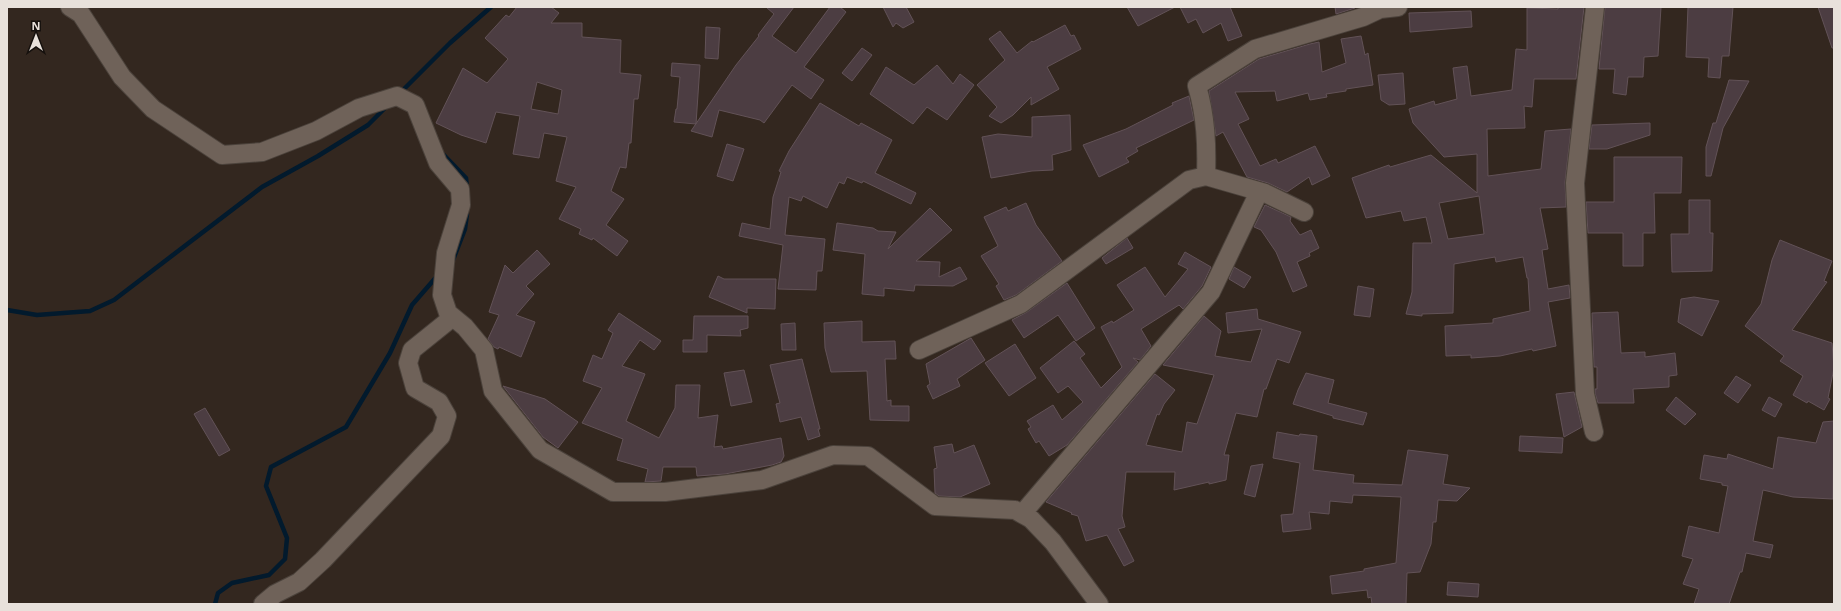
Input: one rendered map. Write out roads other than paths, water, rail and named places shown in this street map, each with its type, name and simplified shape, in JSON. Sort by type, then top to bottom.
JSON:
[{"type":"street","points":[[70,7],[81,14],[122,77],[153,109],[222,154],[262,152],[316,131],[359,108],[397,96],[415,105],[438,163],[460,189],[461,205],[446,253],[442,295],[448,313],[465,327],[484,350],[493,391],[540,450],[613,492],[665,492],[762,480],[833,455],[868,456],[935,506],[1014,510],[1032,519],[1053,542],[1098,604]]},
{"type":"street","points":[[1206,176],[1207,140],[1204,108],[1197,86],[1255,49],[1363,17],[1380,10],[1398,7]]},
{"type":"street","points":[[1594,432],[1585,394],[1575,183],[1595,7]]},
{"type":"street","points":[[919,350],[1021,304],[1189,180],[1206,176],[1259,192],[1304,212]]},
{"type":"street","points":[[1022,514],[1211,292],[1259,192]]},
{"type":"street","points":[[263,604],[275,594],[299,582],[323,560],[441,436],[447,416],[439,402],[415,388],[408,363],[412,350],[453,317]]},
{"type":"waterway","points":[[400,93],[450,43],[491,7]]},
{"type":"waterway","points":[[7,310],[37,315],[90,311],[114,300],[262,187],[318,156],[368,125],[387,106]]},
{"type":"waterway","points":[[441,152],[466,178],[467,188]]},
{"type":"waterway","points":[[453,260],[465,229],[467,214]]},
{"type":"waterway","points":[[215,604],[218,593],[232,583],[269,575],[285,559],[287,538],[266,486],[271,467],[346,427],[390,353],[412,305],[438,275]]}]
